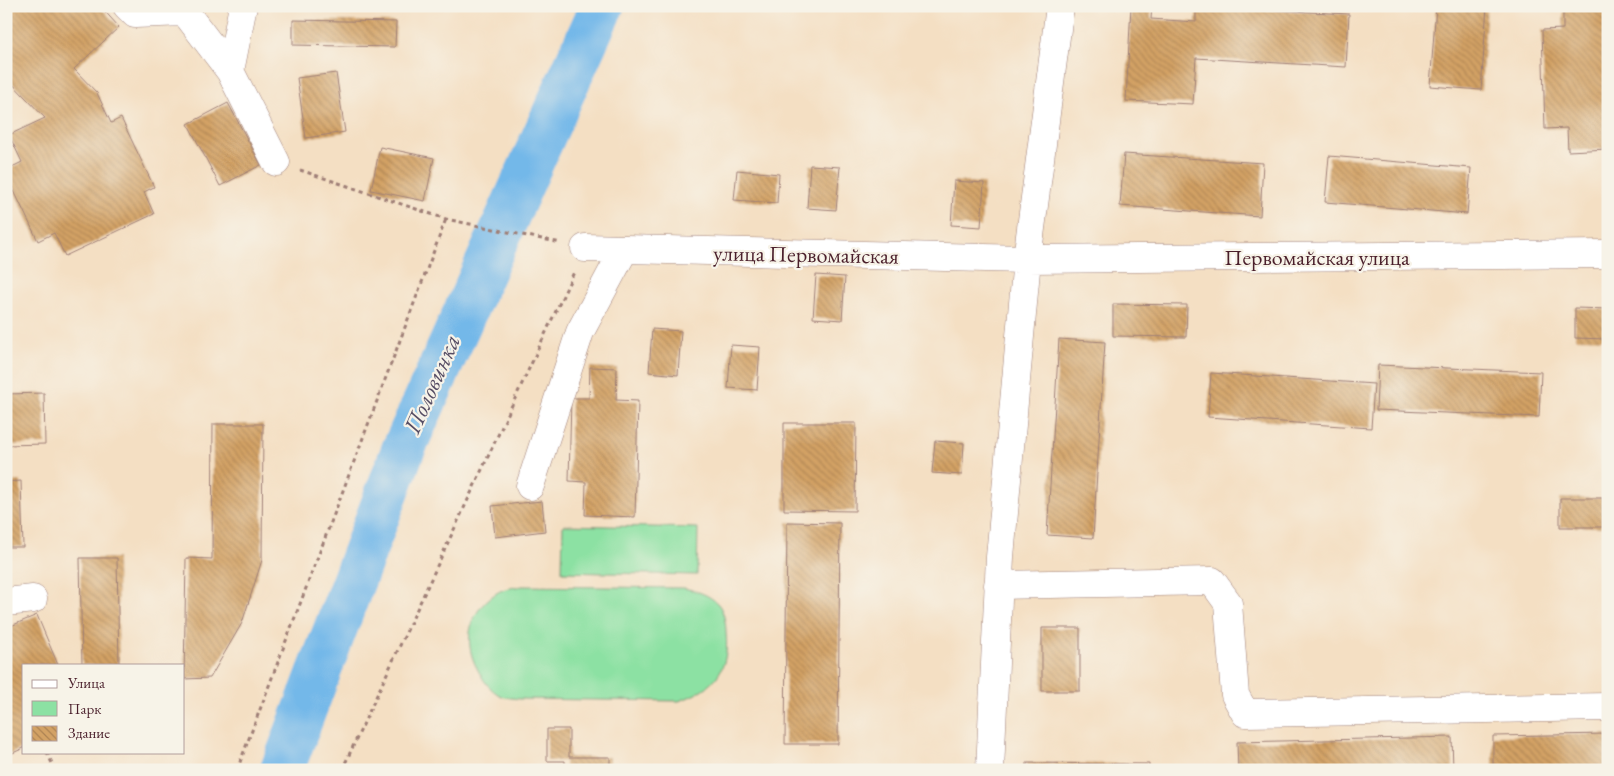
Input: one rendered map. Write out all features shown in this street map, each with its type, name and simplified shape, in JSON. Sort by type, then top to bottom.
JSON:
[{"type":"street","points":[[127,6],[135,14],[185,12],[230,71],[276,162]]},
{"type":"street","points":[[230,71],[243,6]]},
{"type":"street","points":[[990,770],[1001,537],[1027,259],[1060,6]]},
{"type":"street","name":"улица Первомайская","points":[[585,248],[1027,259]]},
{"type":"street","points":[[530,486],[580,332],[624,250]]},
{"type":"street","name":"Первомайская улица","points":[[1027,259],[1608,254]]},
{"type":"street","points":[[998,585],[1212,581],[1228,603],[1235,694],[1245,714],[1608,707]]},
{"type":"street","points":[[6,602],[33,599]]},
{"type":"path","points":[[276,162],[446,219],[585,248],[342,770]]},
{"type":"path","points":[[237,770],[446,219]]},
{"type":"path","points":[[48,754],[55,770]]},
{"type":"green space","points":[[563,525],[698,528],[697,575],[562,572]]},
{"type":"green space","points":[[523,586],[684,588],[702,593],[711,598],[722,610],[727,646],[722,668],[717,677],[701,691],[679,701],[520,699],[501,696],[493,691],[485,681],[473,659],[470,647],[471,626],[475,616],[490,598],[500,591]]},
{"type":"building","points":[[6,6],[100,6],[119,27],[74,69],[97,93],[111,123],[121,118],[154,187],[144,192],[154,214],[65,256],[54,233],[38,241],[6,174],[6,170],[22,162],[9,135],[45,118],[6,77]]},
{"type":"building","points":[[1131,6],[1152,6],[1151,19],[1196,22],[1196,6],[1349,14],[1346,67],[1196,58],[1193,104],[1126,101]]},
{"type":"building","points":[[1436,6],[1487,6],[1481,90],[1430,86]]},
{"type":"building","points":[[1563,6],[1608,6],[1608,149],[1568,151],[1567,128],[1545,129],[1542,30],[1563,29]]},
{"type":"building","points":[[293,20],[396,22],[395,47],[293,45]]},
{"type":"building","points":[[336,73],[345,132],[306,138],[297,78]]},
{"type":"building","points":[[228,103],[261,165],[220,186],[188,124]]},
{"type":"building","points":[[380,147],[434,158],[425,201],[371,190]]},
{"type":"building","points":[[1124,154],[1263,163],[1260,216],[1120,206]]},
{"type":"building","points":[[1329,156],[1471,168],[1467,214],[1325,202]]},
{"type":"building","points":[[810,165],[840,167],[836,210],[807,208]]},
{"type":"building","points":[[737,170],[779,174],[777,203],[734,200]]},
{"type":"building","points":[[954,181],[984,183],[981,227],[951,225]]},
{"type":"building","points":[[816,275],[845,277],[842,320],[813,318]]},
{"type":"building","points":[[1113,304],[1187,305],[1186,337],[1113,336]]},
{"type":"building","points":[[1575,308],[1608,309],[1608,339],[1575,338]]},
{"type":"building","points":[[652,329],[681,331],[678,375],[649,372]]},
{"type":"building","points":[[1059,339],[1105,342],[1093,538],[1047,535]]},
{"type":"building","points":[[731,345],[760,347],[757,390],[728,388]]},
{"type":"building","points":[[1378,365],[1541,372],[1539,417],[1376,410]]},
{"type":"building","points":[[590,367],[617,368],[616,400],[638,401],[635,517],[585,515],[586,482],[569,481],[571,398],[589,398]]},
{"type":"building","points":[[1211,373],[1374,384],[1371,428],[1208,417]]},
{"type":"building","points":[[44,393],[45,444],[6,445],[6,394]]},
{"type":"building","points":[[784,423],[856,423],[855,511],[784,510]]},
{"type":"building","points":[[213,424],[263,424],[262,560],[242,623],[210,678],[185,679],[186,558],[212,559]]},
{"type":"building","points":[[935,441],[964,443],[962,475],[932,473]]},
{"type":"building","points":[[21,481],[23,547],[6,547],[6,482]]},
{"type":"building","points":[[1560,498],[1603,498],[1603,527],[1560,527]]},
{"type":"building","points":[[542,501],[545,531],[495,537],[492,506]]},
{"type":"building","points":[[787,522],[840,523],[838,744],[785,744]]},
{"type":"building","points":[[80,558],[117,558],[119,664],[82,664]]},
{"type":"building","points":[[37,615],[58,664],[22,664],[22,749],[6,756],[6,628]]},
{"type":"building","points":[[1042,628],[1080,628],[1080,691],[1042,691]]},
{"type":"building","points":[[547,729],[569,729],[569,757],[610,757],[610,770],[565,770],[565,761],[547,761]]},
{"type":"building","points":[[1608,734],[1608,770],[1493,770],[1493,736]]},
{"type":"building","points":[[1452,737],[1453,770],[1238,770],[1237,742]]},
{"type":"building","points":[[1027,763],[1149,764],[1149,770],[1027,770]]},
{"type":"building","points":[[771,767],[771,770],[737,770],[737,768]]},
{"type":"waterway","name":"Половинка","points":[[282,770],[403,450],[602,6]]}]
